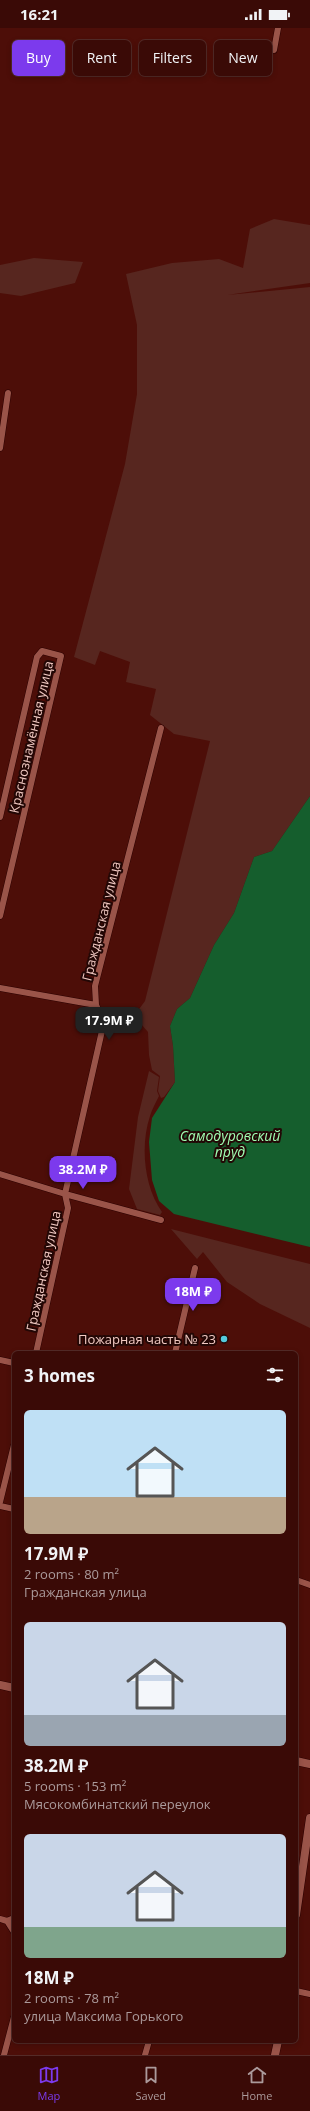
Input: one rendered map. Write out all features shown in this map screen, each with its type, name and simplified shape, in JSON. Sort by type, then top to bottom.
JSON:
[{"type":"street","points":[[274,50],[278,28]]},
{"type":"street","points":[[1,448],[8,393]]},
{"type":"street","name":"Краснознамённая улица","points":[[0,817],[37,657],[42,651],[47,651],[61,656],[0,913]]},
{"type":"street","name":"Гражданская улица","points":[[36,1351],[68,1208],[65,1194],[104,1022],[96,1005],[95,986],[161,728]]},
{"type":"street","points":[[0,988],[96,1005]]},
{"type":"street","points":[[0,1174],[65,1194],[161,1220]]},
{"type":"street","points":[[175,1351],[195,1268]]},
{"type":"street","points":[[0,1360],[12,1363]]},
{"type":"street","points":[[0,1502],[12,1453]]},
{"type":"street","points":[[0,1506],[12,1509]]},
{"type":"street","points":[[298,1581],[310,1585]]},
{"type":"street","points":[[0,1684],[12,1687]]},
{"type":"street","points":[[298,1761],[310,1764]]},
{"type":"street","points":[[298,1902],[310,1818]]},
{"type":"street","points":[[0,1919],[7,1921],[12,1919]]},
{"type":"street","points":[[7,1921],[12,1929]]},
{"type":"street","points":[[298,1991],[310,1994]]},
{"type":"street","points":[[4,2055],[12,2025]]},
{"type":"street","points":[[146,2055],[149,2043]]},
{"type":"street","points":[[276,2055],[278,2043]]},
{"type":"shaded area","points":[[274,219],[310,225],[310,283],[227,295],[310,287],[310,796],[272,851],[254,857],[234,913],[214,945],[190,998],[177,1009],[170,1026],[173,1046],[175,1082],[164,1097],[161,1098],[158,1091],[160,1076],[152,1070],[149,1055],[148,1032],[134,1016],[145,1001],[210,741],[174,734],[150,715],[156,689],[126,682],[130,662],[100,651],[95,665],[74,657],[125,464],[137,394],[137,325],[126,274],[172,263],[219,259],[243,268],[250,229]]},
{"type":"shaded area","points":[[34,258],[83,262],[75,283],[21,296],[0,293],[0,265]]},
{"type":"shaded area","points":[[149,1071],[159,1077],[157,1091],[159,1096],[152,1111],[147,1128],[145,1153],[148,1179],[151,1191],[162,1212],[160,1215],[137,1209],[129,1189],[138,1117]]},
{"type":"shaded area","points":[[171,1229],[310,1264],[310,1328],[260,1304],[227,1282],[203,1252],[197,1259]]},
{"type":"water","name":"Самодуровский пруд","points":[[310,796],[310,1247],[174,1214],[159,1201],[152,1180],[149,1142],[152,1118],[175,1082],[173,1046],[170,1026],[177,1009],[190,998],[214,945],[234,913],[254,857],[272,851]]},
{"type":"place","name":"Пожарная часть № 23","points":[[224,1339]]}]
